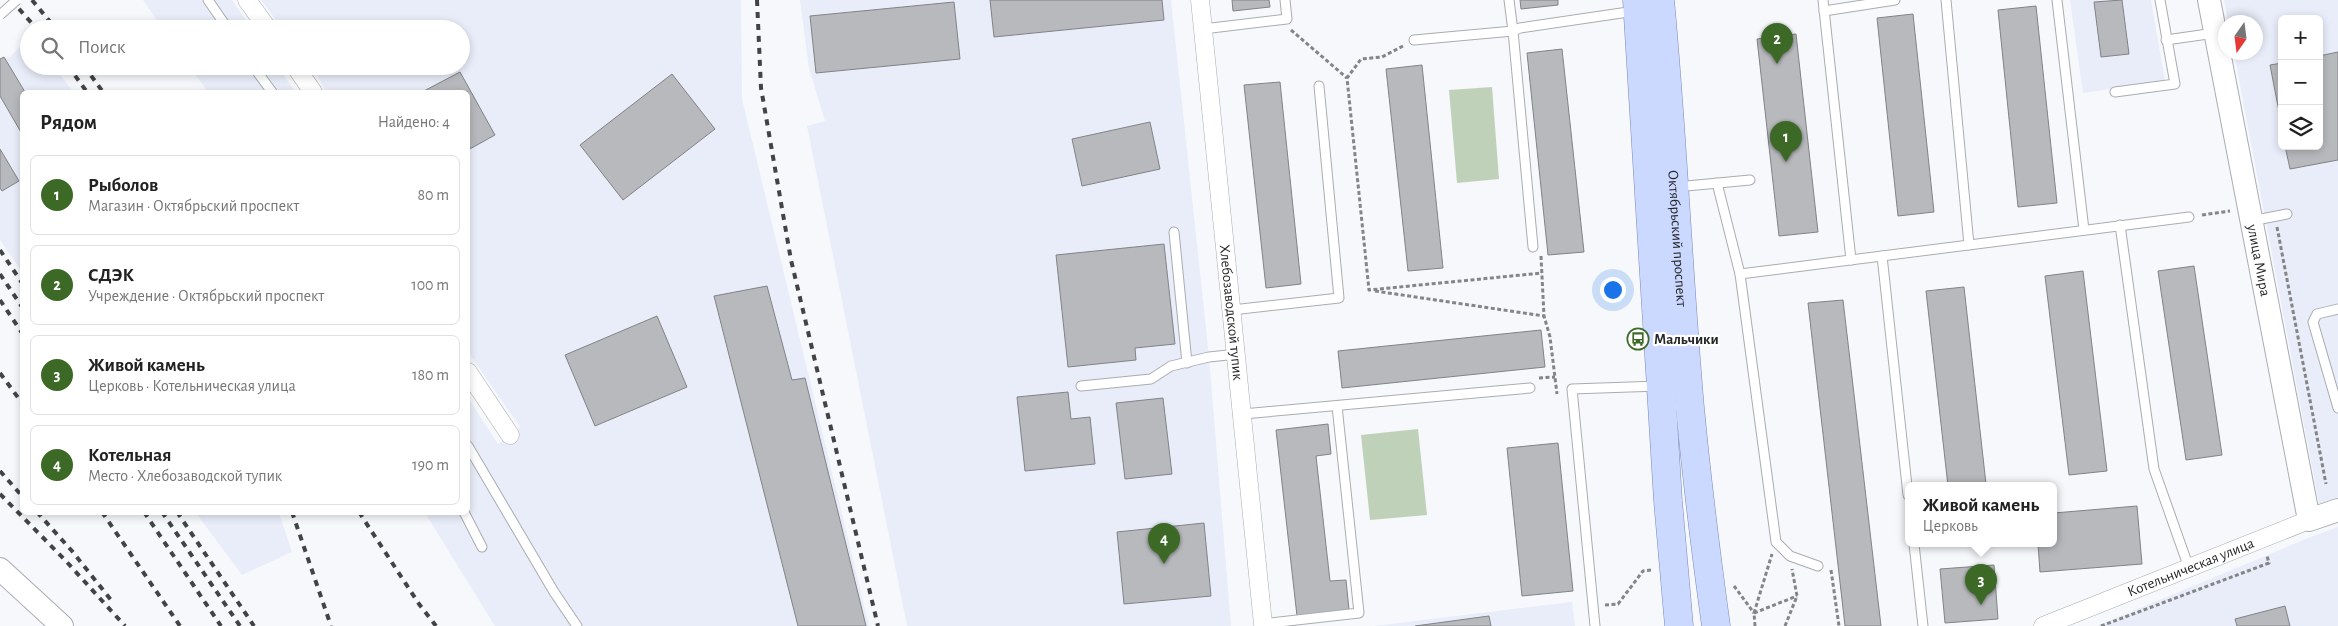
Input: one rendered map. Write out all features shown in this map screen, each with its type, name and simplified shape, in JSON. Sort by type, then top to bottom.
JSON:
[{"type":"main road","name":"Октябрьский проспект","points":[[1645,3],[1676,187],[1690,407],[1704,543],[1716,626]]},
{"type":"main road","name":"Октябрьский проспект","points":[[1645,3],[1661,386],[1679,626]]},
{"type":"street","points":[[247,0],[261,20]]},
{"type":"street","name":"Хлебозаводской тупик","points":[[1200,0],[1243,414],[1260,625]]},
{"type":"street","name":"улица Мира","points":[[2212,2],[2215,33],[2251,221],[2322,516]]},
{"type":"street","points":[[301,75],[312,90]]},
{"type":"street","points":[[470,375],[510,435]]},
{"type":"street","name":"Котельническая улица","points":[[2043,626],[2322,516]]},
{"type":"street","points":[[0,569],[62,626]]},
{"type":"lane","points":[[0,16],[18,0]]},
{"type":"lane","points":[[208,0],[222,20]]},
{"type":"lane","points":[[1203,29],[1287,19],[1285,0]]},
{"type":"lane","points":[[1509,0],[1534,247]]},
{"type":"lane","points":[[1823,0],[1851,260]]},
{"type":"lane","points":[[1824,11],[1894,0]]},
{"type":"lane","points":[[1946,0],[1969,245]]},
{"type":"lane","points":[[2058,0],[2084,230]]},
{"type":"lane","points":[[2115,92],[2175,84],[2167,69],[2166,40],[2160,0]]},
{"type":"lane","points":[[1414,40],[1513,31],[1645,3]]},
{"type":"lane","points":[[2166,40],[2215,33]]},
{"type":"lane","points":[[260,75],[271,90]]},
{"type":"lane","points":[[1232,310],[1339,298],[1319,86]]},
{"type":"lane","points":[[1676,187],[1750,180]]},
{"type":"lane","points":[[1717,183],[1740,274],[1776,542],[1790,556],[1818,566]]},
{"type":"lane","points":[[2251,221],[2287,214]]},
{"type":"lane","points":[[1740,274],[2189,217]]},
{"type":"lane","points":[[2120,226],[2154,469],[2189,568]]},
{"type":"lane","points":[[1174,232],[1187,363]]},
{"type":"lane","points":[[1882,256],[1907,482]]},
{"type":"lane","points":[[2338,309],[2317,314],[2313,322],[2338,408]]},
{"type":"lane","points":[[1081,386],[1151,378],[1171,366],[1236,354]]},
{"type":"lane","points":[[1595,626],[1572,389],[1661,386]]},
{"type":"lane","points":[[1243,414],[1530,388]]},
{"type":"lane","points":[[1260,625],[1358,613],[1337,406]]},
{"type":"lane","points":[[470,449],[554,592],[578,626]]},
{"type":"lane","points":[[466,515],[482,547]]},
{"type":"lane","points":[[1914,547],[1923,626]]},
{"type":"path","points":[[1279,20],[1347,78]]},
{"type":"path","points":[[1369,290],[1347,78],[1361,59],[1382,57],[1414,40]]},
{"type":"path","points":[[1541,254],[1544,316],[1550,337],[1557,396]]},
{"type":"path","points":[[1369,290],[1542,272]]},
{"type":"path","points":[[1369,290],[1544,316]]},
{"type":"path","points":[[1755,626],[1754,613],[1776,542]]},
{"type":"path","points":[[1785,626],[1797,596],[1790,556]]},
{"type":"path","points":[[1818,566],[1832,571],[1839,626]]},
{"type":"path","points":[[1618,604],[1643,571],[1657,569]]},
{"type":"path","points":[[1732,583],[1754,613]]},
{"type":"path","points":[[1754,613],[1797,596]]},
{"type":"shaded area","points":[[143,0],[232,0],[246,20],[157,20]]},
{"type":"shaded area","points":[[261,0],[741,0],[742,99],[869,626],[495,626],[426,515],[470,515],[470,401],[498,444],[520,427],[470,355],[470,90],[325,90],[317,75],[470,75],[470,20],[276,20]]},
{"type":"shaded area","points":[[800,0],[1171,0],[1209,357],[1231,626],[907,626],[807,126],[825,121],[809,68]]},
{"type":"shaded area","points":[[2070,0],[2151,0],[2165,81],[2083,93]]},
{"type":"shaded area","points":[[2224,0],[2338,0],[2338,497],[2319,504],[2235,60],[2263,60],[2263,15],[2227,15]]},
{"type":"shaded area","points":[[20,46],[20,75],[61,75],[72,90],[20,90],[20,269],[0,240],[0,59],[10,57]]},
{"type":"shaded area","points":[[196,75],[284,75],[294,90],[207,90]]},
{"type":"shaded area","points":[[197,515],[280,515],[292,552],[242,575]]},
{"type":"shaded area","points":[[2338,527],[2338,626],[2097,626],[2313,536]]},
{"type":"shaded area","points":[[1572,602],[1575,626],[1374,626]]},
{"type":"green space","points":[[1492,87],[1499,179],[1457,183],[1449,90]]},
{"type":"green space","points":[[1418,429],[1427,515],[1370,520],[1361,435]]},
{"type":"building","points":[[990,0],[1162,0],[1164,20],[994,37]]},
{"type":"building","points":[[1232,0],[1269,0],[1270,7],[1233,11]]},
{"type":"building","points":[[1520,0],[1558,0],[1558,5],[1521,9]]},
{"type":"building","points":[[2122,0],[2129,54],[2101,57],[2094,2]]},
{"type":"building","points":[[954,2],[960,59],[816,73],[810,16]]},
{"type":"building","points":[[2036,6],[2057,203],[2018,207],[1998,10]]},
{"type":"building","points":[[1913,14],[1934,212],[1898,216],[1877,18]]},
{"type":"building","points":[[1796,34],[1818,232],[1779,236],[1757,39]]},
{"type":"building","points":[[1562,49],[1584,252],[1548,255],[1527,53]]},
{"type":"building","points":[[2338,52],[2338,160],[2290,169],[2286,150],[2323,150],[2323,55]]},
{"type":"building","points":[[4,57],[24,90],[20,90],[20,131],[0,96],[0,59]]},
{"type":"building","points":[[2278,64],[2278,106],[2270,65]]},
{"type":"building","points":[[1422,65],[1443,268],[1408,271],[1386,69]]},
{"type":"building","points":[[672,74],[715,129],[623,200],[580,145]]},
{"type":"building","points":[[454,75],[462,75],[470,90],[426,90]]},
{"type":"building","points":[[1280,82],[1301,284],[1266,288],[1244,85]]},
{"type":"building","points":[[470,90],[495,135],[470,149]]},
{"type":"building","points":[[1150,122],[1160,169],[1082,186],[1072,139]]},
{"type":"building","points":[[0,149],[19,181],[2,191],[0,188]]},
{"type":"building","points":[[1164,244],[1175,344],[1135,348],[1136,360],[1068,367],[1056,255]]},
{"type":"building","points":[[2194,266],[2222,455],[2186,460],[2158,271]]},
{"type":"building","points":[[2083,271],[2107,471],[2069,475],[2045,276]]},
{"type":"building","points":[[767,286],[792,380],[805,378],[866,626],[798,626],[714,296]]},
{"type":"building","points":[[1964,287],[1986,482],[1948,482],[1926,291]]},
{"type":"building","points":[[1843,300],[1881,626],[1845,626],[1808,303]]},
{"type":"building","points":[[657,316],[687,387],[595,426],[565,355]]},
{"type":"building","points":[[1541,330],[1545,367],[1342,388],[1338,351]]},
{"type":"building","points":[[1068,392],[1071,419],[1090,417],[1095,464],[1025,471],[1017,397]]},
{"type":"building","points":[[1163,398],[1172,474],[1125,479],[1116,403]]},
{"type":"building","points":[[1328,424],[1331,454],[1316,456],[1330,581],[1346,580],[1349,610],[1297,616],[1276,430]]},
{"type":"building","points":[[1558,443],[1573,591],[1522,596],[1507,448]]},
{"type":"building","points":[[2137,506],[2142,564],[2040,572],[2038,547],[2057,547],[2057,513]]},
{"type":"building","points":[[1204,523],[1211,596],[1124,604],[1117,532]]},
{"type":"building","points":[[1994,565],[1998,619],[1945,623],[1940,569]]},
{"type":"building","points":[[2285,606],[2290,626],[2237,626],[2235,619]]},
{"type":"building","points":[[1489,616],[1491,626],[1415,626]]},
{"type":"railway","points":[[11,0],[29,20]]},
{"type":"railway","points":[[32,0],[49,20]]},
{"type":"railway","points":[[757,0],[761,88],[791,260],[878,626]]},
{"type":"railway","points":[[75,75],[86,90]]},
{"type":"railway","points":[[91,75],[102,90]]},
{"type":"railway","points":[[0,250],[20,280]]},
{"type":"railway","points":[[0,274],[20,304]]},
{"type":"railway","points":[[0,300],[20,330]]},
{"type":"railway","points":[[0,373],[20,400]]},
{"type":"railway","points":[[0,471],[20,494]]},
{"type":"railway","points":[[0,494],[20,514]]},
{"type":"railway","points":[[21,515],[125,626]]},
{"type":"railway","points":[[40,515],[72,551],[111,600]]},
{"type":"railway","points":[[104,515],[180,626]]},
{"type":"railway","points":[[146,515],[221,626]]},
{"type":"railway","points":[[164,515],[240,626]]},
{"type":"railway","points":[[179,515],[254,626]]},
{"type":"railway","points":[[293,515],[331,626]]},
{"type":"railway","points":[[361,515],[419,604],[436,626]]},
{"type":"place","name":"СДЭК","points":[[1777,64]]},
{"type":"place","name":"Рыболов","points":[[1786,162]]},
{"type":"place","name":"Мальчики","points":[[1638,339]]},
{"type":"place","name":"Котельная","points":[[1164,564]]},
{"type":"place","name":"Живой камень","points":[[1981,605]]}]
